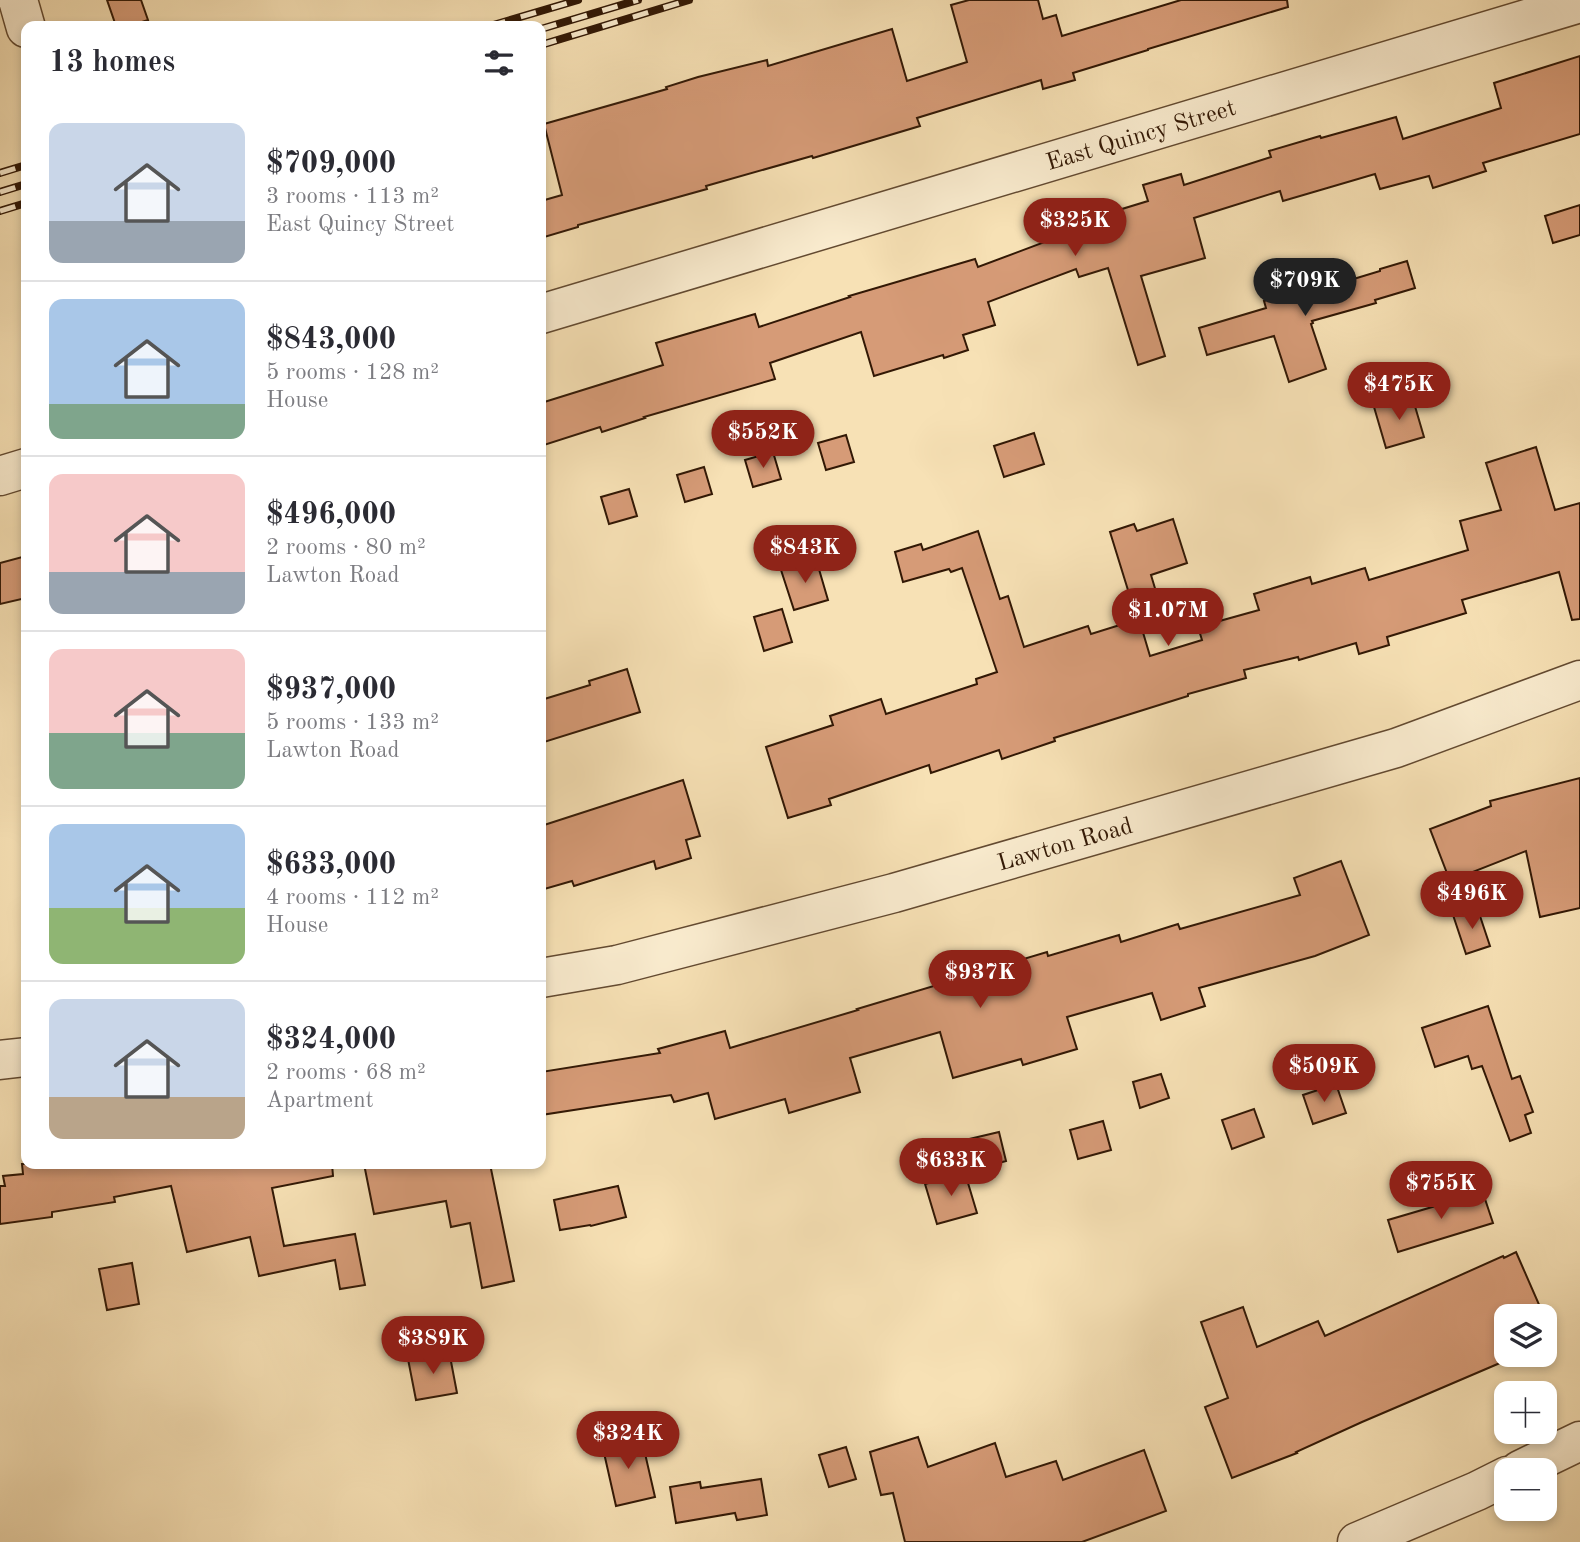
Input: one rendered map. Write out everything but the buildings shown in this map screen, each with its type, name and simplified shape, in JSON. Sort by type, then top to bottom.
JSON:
[{"type":"street","points":[[18,0],[24,21]]},
{"type":"street","name":"East Quincy Street","points":[[546,313],[1580,3]]},
{"type":"street","points":[[0,476],[21,470]]},
{"type":"street","name":"Lawton Road","points":[[546,977],[617,965],[894,893],[1396,748],[1580,680]]},
{"type":"street","points":[[0,1060],[21,1058]]},
{"type":"street","points":[[1545,1458],[1580,1441]]},
{"type":"street","points":[[1357,1542],[1494,1482]]},
{"type":"railway","points":[[507,21],[578,0]]},
{"type":"railway","points":[[546,28],[638,0]]},
{"type":"railway","points":[[546,43],[689,0]]},
{"type":"railway","points":[[0,173],[21,167]]},
{"type":"railway","points":[[0,192],[21,186]]},
{"type":"railway","points":[[0,211],[21,205]]}]
